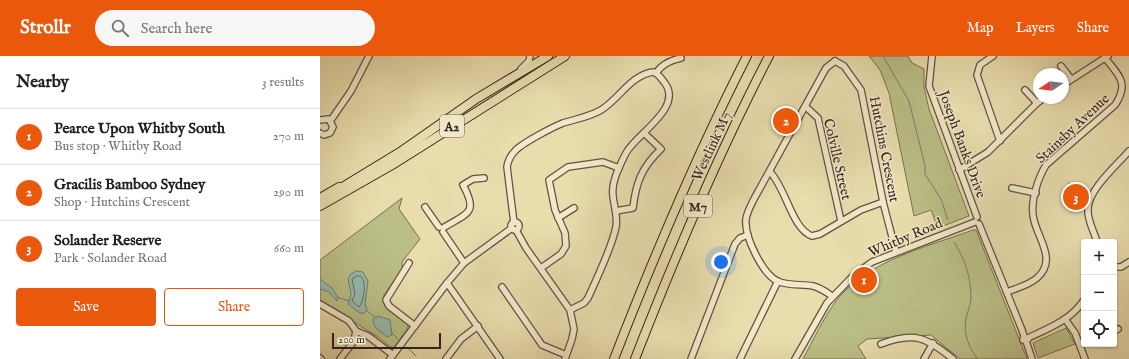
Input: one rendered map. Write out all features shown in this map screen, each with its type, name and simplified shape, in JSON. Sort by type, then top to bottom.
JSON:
[{"type":"highway","name":"A2","points":[[320,201],[359,180],[565,56]]},
{"type":"highway","name":"Westlink M7","points":[[614,359],[644,283],[700,153],[747,56]]},
{"type":"highway","name":"Westlink M7","points":[[635,359],[656,304],[705,189],[769,56]]},
{"type":"highway","name":"A2","points":[[320,206],[476,99],[543,58]]},
{"type":"highway","points":[[542,70],[543,58]]},
{"type":"highway","points":[[320,198],[359,180]]},
{"type":"highway","points":[[320,212],[359,180]]},
{"type":"street","points":[[331,120],[351,91],[369,56]]},
{"type":"street","points":[[476,99],[524,67],[529,61],[530,56]]},
{"type":"street","name":"Joseph Banks Drive","points":[[932,56],[929,86],[977,221],[1026,338],[1032,359]]},
{"type":"street","points":[[993,56],[980,65],[977,75],[1000,141]]},
{"type":"street","points":[[1061,66],[1071,79],[1107,57]]},
{"type":"street","name":"Stainsby Avenue","points":[[1007,292],[1036,279],[1041,273],[1046,262],[1045,247],[1033,214],[1036,193],[1042,171],[1046,165],[1115,105],[1122,97],[1124,87],[1123,80],[1107,57]]},
{"type":"street","points":[[656,73],[660,67],[672,60],[681,58]]},
{"type":"street","name":"Hutchins Crescent","points":[[778,282],[764,269],[748,235],[746,219],[749,210],[826,68],[834,59],[844,66],[855,79],[861,90],[883,202],[896,252]]},
{"type":"street","points":[[502,287],[542,344],[565,357],[574,329],[570,310],[514,227],[507,167],[508,160],[516,149],[562,124],[581,119],[602,110],[634,82],[650,72],[656,73],[669,88],[670,96],[661,115],[630,146],[619,168],[613,188],[616,211],[616,226],[614,234],[588,298],[584,303],[570,310]]},
{"type":"street","points":[[1025,90],[1033,99]]},
{"type":"street","points":[[959,170],[988,152],[1036,104]]},
{"type":"street","name":"Colville Street","points":[[806,107],[818,118],[840,221]]},
{"type":"street","points":[[320,120],[326,118],[331,120]]},
{"type":"street","points":[[320,133],[327,134],[332,132],[333,127],[331,120]]},
{"type":"street","points":[[616,211],[633,208],[635,192],[646,163],[660,149],[644,133]]},
{"type":"street","points":[[1096,239],[1089,217],[1088,208],[1090,200],[1095,189],[1129,151]]},
{"type":"street","points":[[1123,157],[1129,162]]},
{"type":"street","points":[[541,268],[561,254],[566,246],[565,233],[552,200],[549,180],[560,171],[568,167],[603,162],[619,168]]},
{"type":"street","points":[[770,172],[780,184],[802,229],[807,234],[812,236],[820,234],[861,210],[883,202]]},
{"type":"street","points":[[442,229],[467,213],[471,208],[471,201],[463,185],[473,179],[484,178]]},
{"type":"street","points":[[1012,188],[1036,193]]},
{"type":"street","points":[[425,207],[442,229],[464,263]]},
{"type":"street","points":[[558,218],[574,208]]},
{"type":"street","name":"Whitby Road","points":[[795,359],[818,317],[832,296],[870,263],[977,221]]},
{"type":"street","points":[[320,304],[349,321],[356,331],[368,336],[392,357],[447,283],[464,263],[514,227]]},
{"type":"street","points":[[691,359],[735,244],[740,238],[748,235]]},
{"type":"street","points":[[1117,267],[1121,267],[1129,262]]},
{"type":"street","points":[[409,263],[386,300],[389,306],[415,326]]},
{"type":"street","points":[[740,359],[778,282],[813,286],[832,296]]},
{"type":"street","points":[[447,283],[500,359]]},
{"type":"street","points":[[1026,338],[1065,319],[1081,304]]},
{"type":"street","points":[[1065,319],[1081,343]]},
{"type":"street","points":[[446,359],[461,339],[478,326]]},
{"type":"street","points":[[340,359],[354,340],[356,331]]},
{"type":"street","points":[[881,344],[891,340],[912,338],[928,340],[953,359]]},
{"type":"street","points":[[924,359],[933,343]]},
{"type":"street","points":[[1082,347],[1085,359]]},
{"type":"green space","points":[[869,56],[908,56],[912,63],[924,69],[924,87],[929,109],[969,216],[938,228],[931,210],[914,216],[889,93],[880,70]]},
{"type":"green space","points":[[1069,183],[1088,192],[1085,204],[1064,202]]},
{"type":"green space","points":[[402,198],[399,209],[420,239],[402,262],[402,269],[384,295],[383,302],[386,308],[408,324],[408,328],[393,349],[378,337],[320,301],[320,260]]},
{"type":"green space","points":[[976,230],[1027,359],[960,359],[931,335],[867,339],[858,346],[866,359],[803,359],[822,322],[836,301],[849,287],[864,275],[899,256]]},
{"type":"green space","points":[[1066,328],[1075,344],[1038,358],[1033,343]]},
{"type":"water","points":[[356,271],[363,272],[368,281],[365,304],[367,310],[364,313],[360,313],[348,304],[351,294],[348,279],[350,275]]},
{"type":"water","points":[[320,279],[332,288],[338,298],[337,301],[329,292],[320,289]]},
{"type":"water","points":[[378,316],[390,320],[392,335],[387,337],[376,328],[373,319]]},
{"type":"waterway","points":[[883,56],[909,101],[925,166],[925,174],[941,199],[948,220]]},
{"type":"waterway","points":[[954,242],[969,276],[971,298],[965,330],[969,346],[978,359]]},
{"type":"waterway","points":[[337,297],[349,301]]},
{"type":"waterway","points":[[366,310],[376,318]]},
{"type":"waterway","points":[[392,333],[398,339]]},
{"type":"waterway","points":[[407,347],[416,356]]},
{"type":"place","name":"Gracilis Bamboo Sydney","points":[[786,121]]},
{"type":"place","name":"Solander Reserve","points":[[1076,197]]},
{"type":"place","name":"Pearce Upon Whitby South","points":[[864,280]]}]
